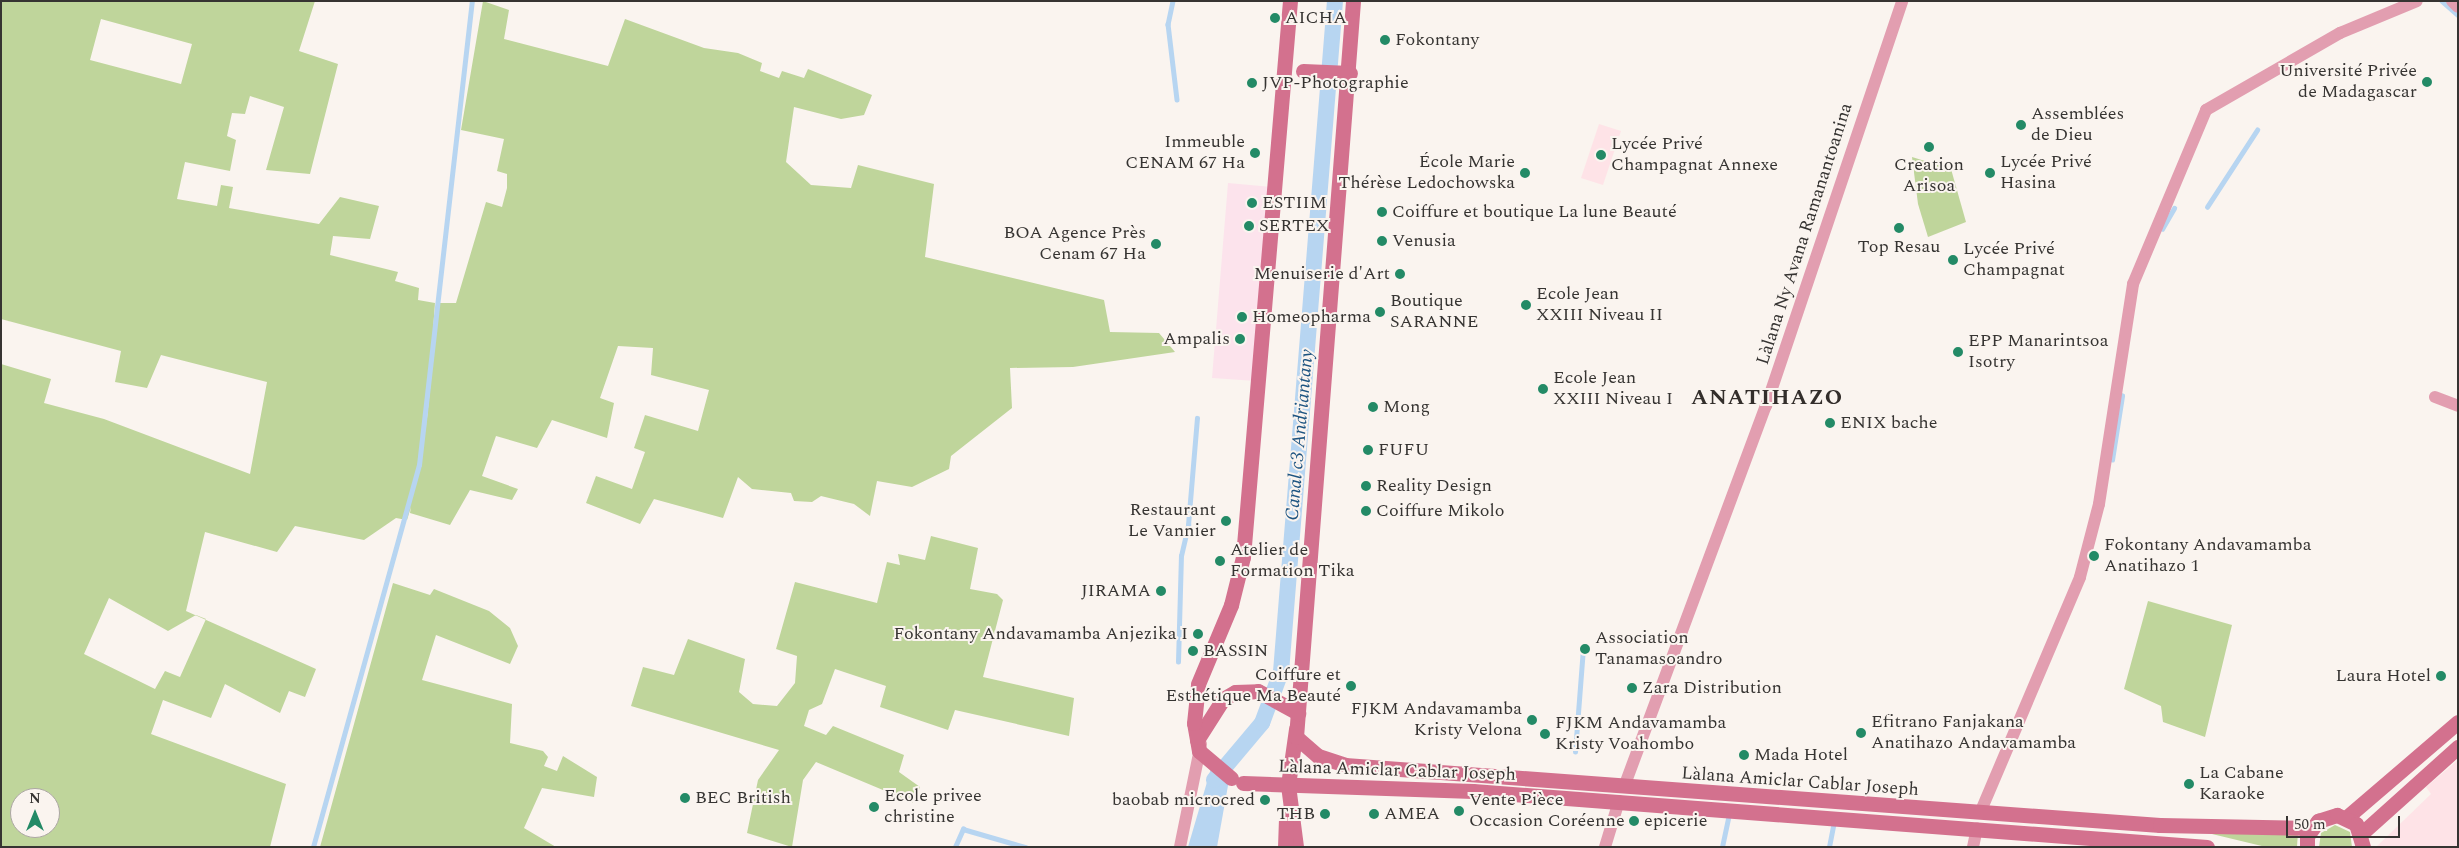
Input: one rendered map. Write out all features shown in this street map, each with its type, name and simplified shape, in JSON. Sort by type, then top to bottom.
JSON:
[{"type":"main road","points":[[1285,847],[1284,802],[1275,788],[1237,780],[1198,745],[1194,703],[1198,684],[1231,605],[1243,557],[1290,1]]},
{"type":"main road","points":[[1296,737],[1353,1]]},
{"type":"main road","points":[[1284,87],[1303,71],[1350,73],[1354,75],[1345,92]]},
{"type":"main road","points":[[1198,745],[1223,699],[1235,692],[1258,691],[1298,713],[1288,785],[1296,847]]},
{"type":"main road","points":[[2307,847],[2311,828],[2327,816],[2347,817],[2458,722]]},
{"type":"main road","name":"Làlana Amiclar Cablar Joseph","points":[[1296,737],[1318,756],[1345,765],[1621,794],[1978,820],[2207,847]]},
{"type":"main road","points":[[2347,817],[2362,840],[2458,747]]},
{"type":"main road","name":"Làlana Amiclar Cablar Joseph","points":[[1237,780],[1288,785],[1621,794]]},
{"type":"main road","name":"Làlana Amiclar Cablar Joseph","points":[[1978,820],[2311,828]]},
{"type":"street","name":"Làlana Ny Avana Ramanantoanina","points":[[1605,847],[1621,794],[1763,416],[1902,1]]},
{"type":"street","points":[[1973,847],[1978,820],[2080,576],[2099,504],[2133,284],[2206,110],[2340,33],[2417,1]]},
{"type":"street","points":[[2452,1],[2458,7]]},
{"type":"street","points":[[2435,397],[2458,406]]},
{"type":"street","points":[[1180,847],[1202,741],[1198,745]]},
{"type":"shaded area","name":"Lycée Privé Champagnat Annexe","points":[[1599,124],[1621,131],[1603,185],[1581,178]]},
{"type":"shaded area","points":[[1228,183],[1272,187],[1256,381],[1212,378]]},
{"type":"shaded area","points":[[2458,760],[2458,847],[2376,847],[2431,794],[2426,787]]},
{"type":"green space","points":[[1,1],[315,1],[299,51],[338,64],[310,174],[266,170],[284,107],[250,96],[245,114],[232,113],[227,136],[236,140],[230,171],[185,162],[177,199],[217,206],[221,185],[233,187],[229,208],[319,224],[340,197],[379,206],[370,239],[333,236],[330,255],[398,272],[395,281],[419,288],[418,300],[435,303],[426,428],[439,303],[456,303],[486,202],[502,207],[507,188],[507,174],[497,171],[504,139],[461,130],[483,1],[509,10],[504,39],[608,66],[625,19],[704,48],[738,53],[762,63],[760,71],[779,78],[782,71],[804,78],[808,69],[872,95],[864,115],[841,119],[794,107],[786,162],[811,185],[851,188],[858,165],[934,184],[925,257],[1104,300],[1110,332],[1159,333],[1175,352],[1073,367],[1010,368],[1012,408],[951,456],[949,469],[912,487],[877,481],[870,516],[854,504],[821,496],[812,502],[794,501],[791,493],[752,489],[738,477],[723,518],[654,499],[640,524],[586,503],[596,476],[632,489],[645,452],[634,448],[645,415],[698,431],[709,390],[651,375],[653,348],[618,346],[600,398],[614,403],[607,438],[552,420],[537,448],[496,436],[482,476],[518,489],[512,500],[470,490],[450,525],[410,513],[411,507],[407,520],[396,518],[364,540],[295,526],[277,552],[205,532],[186,611],[196,615],[168,631],[109,598],[84,654],[155,689],[165,671],[180,677],[206,620],[316,669],[305,697],[289,691],[280,713],[225,684],[211,718],[163,700],[151,734],[286,784],[270,847],[1,847],[1,364],[51,379],[44,403],[104,419],[250,474],[267,382],[161,355],[147,388],[115,382],[121,351],[1,319]],"holes":[[[101,19],[192,44],[181,84],[90,60]]]},
{"type":"green space","points":[[1912,157],[1951,169],[1966,222],[1928,237],[1918,204]]},
{"type":"green space","points":[[931,536],[978,548],[970,589],[997,594],[1003,600],[983,677],[1074,698],[1069,736],[955,710],[948,730],[880,707],[886,686],[835,669],[822,704],[809,710],[804,726],[826,735],[833,726],[904,755],[899,772],[920,787],[914,803],[816,762],[803,780],[792,847],[747,833],[758,780],[779,750],[631,706],[643,667],[674,675],[688,639],[745,659],[739,692],[753,704],[777,706],[795,683],[797,656],[776,649],[795,582],[877,603],[887,562],[900,565],[898,554],[925,560]]},
{"type":"green space","points":[[393,583],[430,595],[434,589],[489,611],[510,628],[518,646],[510,664],[436,635],[422,680],[512,704],[510,743],[543,751],[548,757],[544,766],[557,771],[563,756],[597,777],[594,797],[542,788],[524,828],[556,847],[320,847]]},
{"type":"green space","points":[[2148,601],[2232,625],[2205,737],[2163,722],[2161,706],[2124,689]]},
{"type":"green space","points":[[2335,825],[2350,832],[2352,847],[2319,847],[2321,833]]},
{"type":"green space","points":[[2298,832],[2297,847],[2266,847],[2212,834]]},
{"type":"water","points":[[1212,765],[1229,780],[1217,847],[1188,847]]},
{"type":"waterway","points":[[313,847],[419,465],[472,1]]},
{"type":"waterway","points":[[1173,1],[1168,24],[1177,99]]},
{"type":"waterway","name":"Canal c3 Andriantany","points":[[1214,780],[1262,723],[1281,672],[1335,1]]},
{"type":"waterway","points":[[2442,1],[2458,15]]},
{"type":"waterway","points":[[2207,207],[2257,130]]},
{"type":"waterway","points":[[2162,229],[2174,208]]},
{"type":"waterway","points":[[2112,460],[2122,396]]},
{"type":"waterway","points":[[1178,662],[1181,556],[1188,525],[1197,418]]},
{"type":"waterway","points":[[1575,752],[1583,648]]},
{"type":"waterway","points":[[1722,847],[1729,814]]},
{"type":"waterway","points":[[1829,847],[1834,821]]},
{"type":"waterway","points":[[955,847],[963,829],[1025,847]]},
{"type":"place","name":"AICHA","points":[[1275,18]]},
{"type":"place","name":"Fokontany","points":[[1385,40]]},
{"type":"place","name":"Université Privée de Madagascar","points":[[2427,82]]},
{"type":"place","name":"JVP-Photographie","points":[[1252,83]]},
{"type":"place","name":"Assemblées de Dieu","points":[[2021,125]]},
{"type":"place","name":"Creation Arisoa","points":[[1929,147]]},
{"type":"place","name":"Immeuble CENAM 67 Ha","points":[[1255,153]]},
{"type":"place","name":"Lycée Privé Champagnat Annexe","points":[[1601,155]]},
{"type":"place","name":"École Marie Thérèse Ledochowska","points":[[1525,173]]},
{"type":"place","name":"Lycée Privé Hasina","points":[[1990,173]]},
{"type":"place","name":"ESTIIM","points":[[1252,203]]},
{"type":"place","name":"Coiffure et boutique La lune Beauté","points":[[1382,212]]},
{"type":"place","name":"SERTEX","points":[[1249,226]]},
{"type":"place","name":"Top Resau","points":[[1899,228]]},
{"type":"place","name":"Venusia","points":[[1382,241]]},
{"type":"place","name":"BOA Agence Près Cenam 67 Ha","points":[[1156,244]]},
{"type":"place","name":"Lycée Privé Champagnat","points":[[1953,260]]},
{"type":"place","name":"Menuiserie d'Art","points":[[1400,274]]},
{"type":"place","name":"Ecole Jean XXIII Niveau II","points":[[1526,305]]},
{"type":"place","name":"Boutique SARANNE","points":[[1380,312]]},
{"type":"place","name":"Homeopharma","points":[[1242,317]]},
{"type":"place","name":"Ampalis","points":[[1240,339]]},
{"type":"place","name":"EPP Manarintsoa Isotry","points":[[1958,352]]},
{"type":"place","name":"Ecole Jean XXIII Niveau I","points":[[1543,389]]},
{"type":"place","name":"Mong","points":[[1373,407]]},
{"type":"place","name":"ENIX bache","points":[[1830,423]]},
{"type":"place","name":"FUFU","points":[[1368,450]]},
{"type":"place","name":"Reality Design","points":[[1366,486]]},
{"type":"place","name":"Coiffure Mikolo","points":[[1366,511]]},
{"type":"place","name":"Restaurant Le Vannier","points":[[1226,521]]},
{"type":"place","name":"Fokontany Andavamamba Anatihazo 1","points":[[2094,556]]},
{"type":"place","name":"Atelier de Formation Tika","points":[[1220,561]]},
{"type":"place","name":"JIRAMA","points":[[1161,591]]},
{"type":"place","name":"Fokontany Andavamamba Anjezika I","points":[[1198,634]]},
{"type":"place","name":"Association Tanamasoandro","points":[[1585,649]]},
{"type":"place","name":"BASSIN","points":[[1193,651]]},
{"type":"place","name":"Laura Hotel","points":[[2441,676]]},
{"type":"place","name":"Coiffure et Esthétique Ma Beauté","points":[[1351,686]]},
{"type":"place","name":"Zara Distribution","points":[[1632,688]]},
{"type":"place","name":"FJKM Andavamamba Kristy Velona","points":[[1532,720]]},
{"type":"place","name":"Efitrano Fanjakana Anatihazo Andavamamba","points":[[1861,733]]},
{"type":"place","name":"FJKM Andavamamba Kristy Voahombo","points":[[1545,734]]},
{"type":"place","name":"Mada Hotel","points":[[1744,755]]},
{"type":"place","name":"La Cabane Karaoke","points":[[2189,784]]},
{"type":"place","name":"BEC British","points":[[685,798]]},
{"type":"place","name":"baobab microcred","points":[[1265,800]]},
{"type":"place","name":"Ecole privee christine","points":[[874,807]]},
{"type":"place","name":"Vente Pièce Occasion Coréenne","points":[[1459,811]]},
{"type":"place","name":"THB","points":[[1325,814]]},
{"type":"place","name":"AMEA","points":[[1374,814]]},
{"type":"place","name":"epicerie","points":[[1634,821]]},
{"type":"district","name":"ANATIHAZO","points":[[1767,398]]}]
